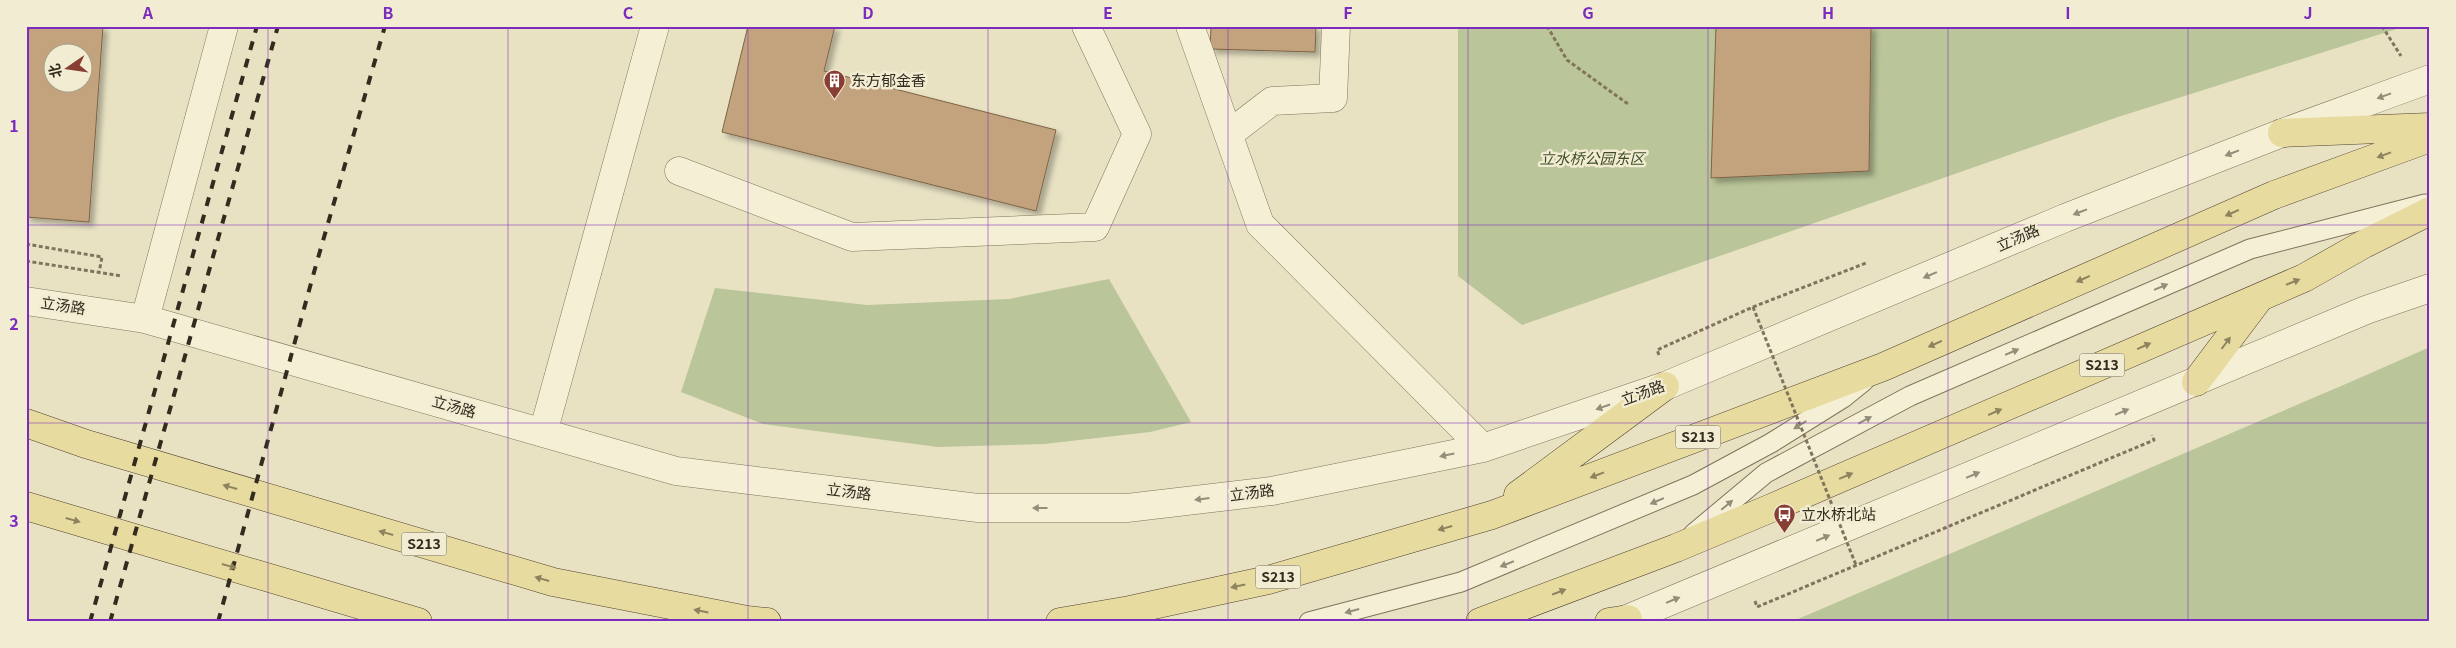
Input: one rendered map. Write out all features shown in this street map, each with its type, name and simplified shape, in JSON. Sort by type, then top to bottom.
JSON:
[{"type":"main road","points":[[2282,133],[2430,127]]},
{"type":"main road","name":"S213","points":[[1060,622],[1130,610],[1268,580],[1492,514],[1883,367],[2274,195],[2430,138]]},
{"type":"main road","name":"S213","points":[[1480,622],[1676,548],[1864,469],[2304,278],[2364,244],[2430,211]]},
{"type":"main road","points":[[2196,382],[2262,295]]},
{"type":"main road","points":[[1492,514],[1665,386]]},
{"type":"main road","name":"S213","points":[[26,423],[86,444],[553,582],[747,620],[766,622]]},
{"type":"main road","points":[[26,506],[418,622]]},
{"type":"street","points":[[145,319],[224,26]]},
{"type":"street","points":[[543,433],[655,26]]},
{"type":"street","points":[[679,171],[852,237],[1095,227],[1137,134],[1086,26]]},
{"type":"street","points":[[1190,26],[1260,224],[1483,448]]},
{"type":"street","points":[[1229,134],[1272,101],[1333,98],[1336,26]]},
{"type":"street","name":"立汤路","points":[[26,301],[145,319],[676,471],[978,508],[1127,508],[1272,491],[1483,448],[1665,386],[2065,218],[2282,133],[2430,80]]},
{"type":"street","points":[[1619,621],[2366,310],[2430,288]]},
{"type":"lane","points":[[1676,548],[1766,473],[1910,396],[2250,249],[2430,203]]},
{"type":"lane","points":[[1308,622],[1461,582],[1693,486],[1771,443],[1843,398],[1883,367]]},
{"type":"lane","points":[[26,436],[86,444]]},
{"type":"path","points":[[1547,26],[1567,60],[1628,104]]},
{"type":"path","points":[[26,244],[102,257],[99,273]]},
{"type":"path","points":[[26,261],[122,276]]},
{"type":"path","points":[[1657,350],[1753,307],[1856,565]]},
{"type":"path","points":[[1758,607],[2154,440]]},
{"type":"green space","name":"立水桥公园东区","points":[[1458,26],[2406,26],[2118,117],[1522,325],[1458,276]]},
{"type":"green space","points":[[1109,279],[1191,422],[1150,432],[1044,444],[938,447],[763,424],[681,392],[715,288],[867,305],[1009,299]]},
{"type":"green space","points":[[2430,347],[2430,622],[1791,622],[2348,383]]},
{"type":"building","points":[[29,26],[103,26],[89,222],[26,217],[26,64]]},
{"type":"building","name":"东方郁金香","points":[[748,26],[835,26],[824,71],[1056,130],[1036,211],[722,132]]},
{"type":"building","points":[[1211,26],[1316,26],[1315,52],[1210,49]]},
{"type":"building","points":[[1716,26],[1871,26],[1869,171],[1711,178]]},
{"type":"railway","points":[[90,622],[257,26]]},
{"type":"railway","points":[[110,622],[278,26]]},
{"type":"railway","points":[[218,622],[316,265],[385,26]]},
{"type":"place","name":"东方郁金香","points":[[835,100]]},
{"type":"place","name":"立水桥北站","points":[[1785,534]]}]
